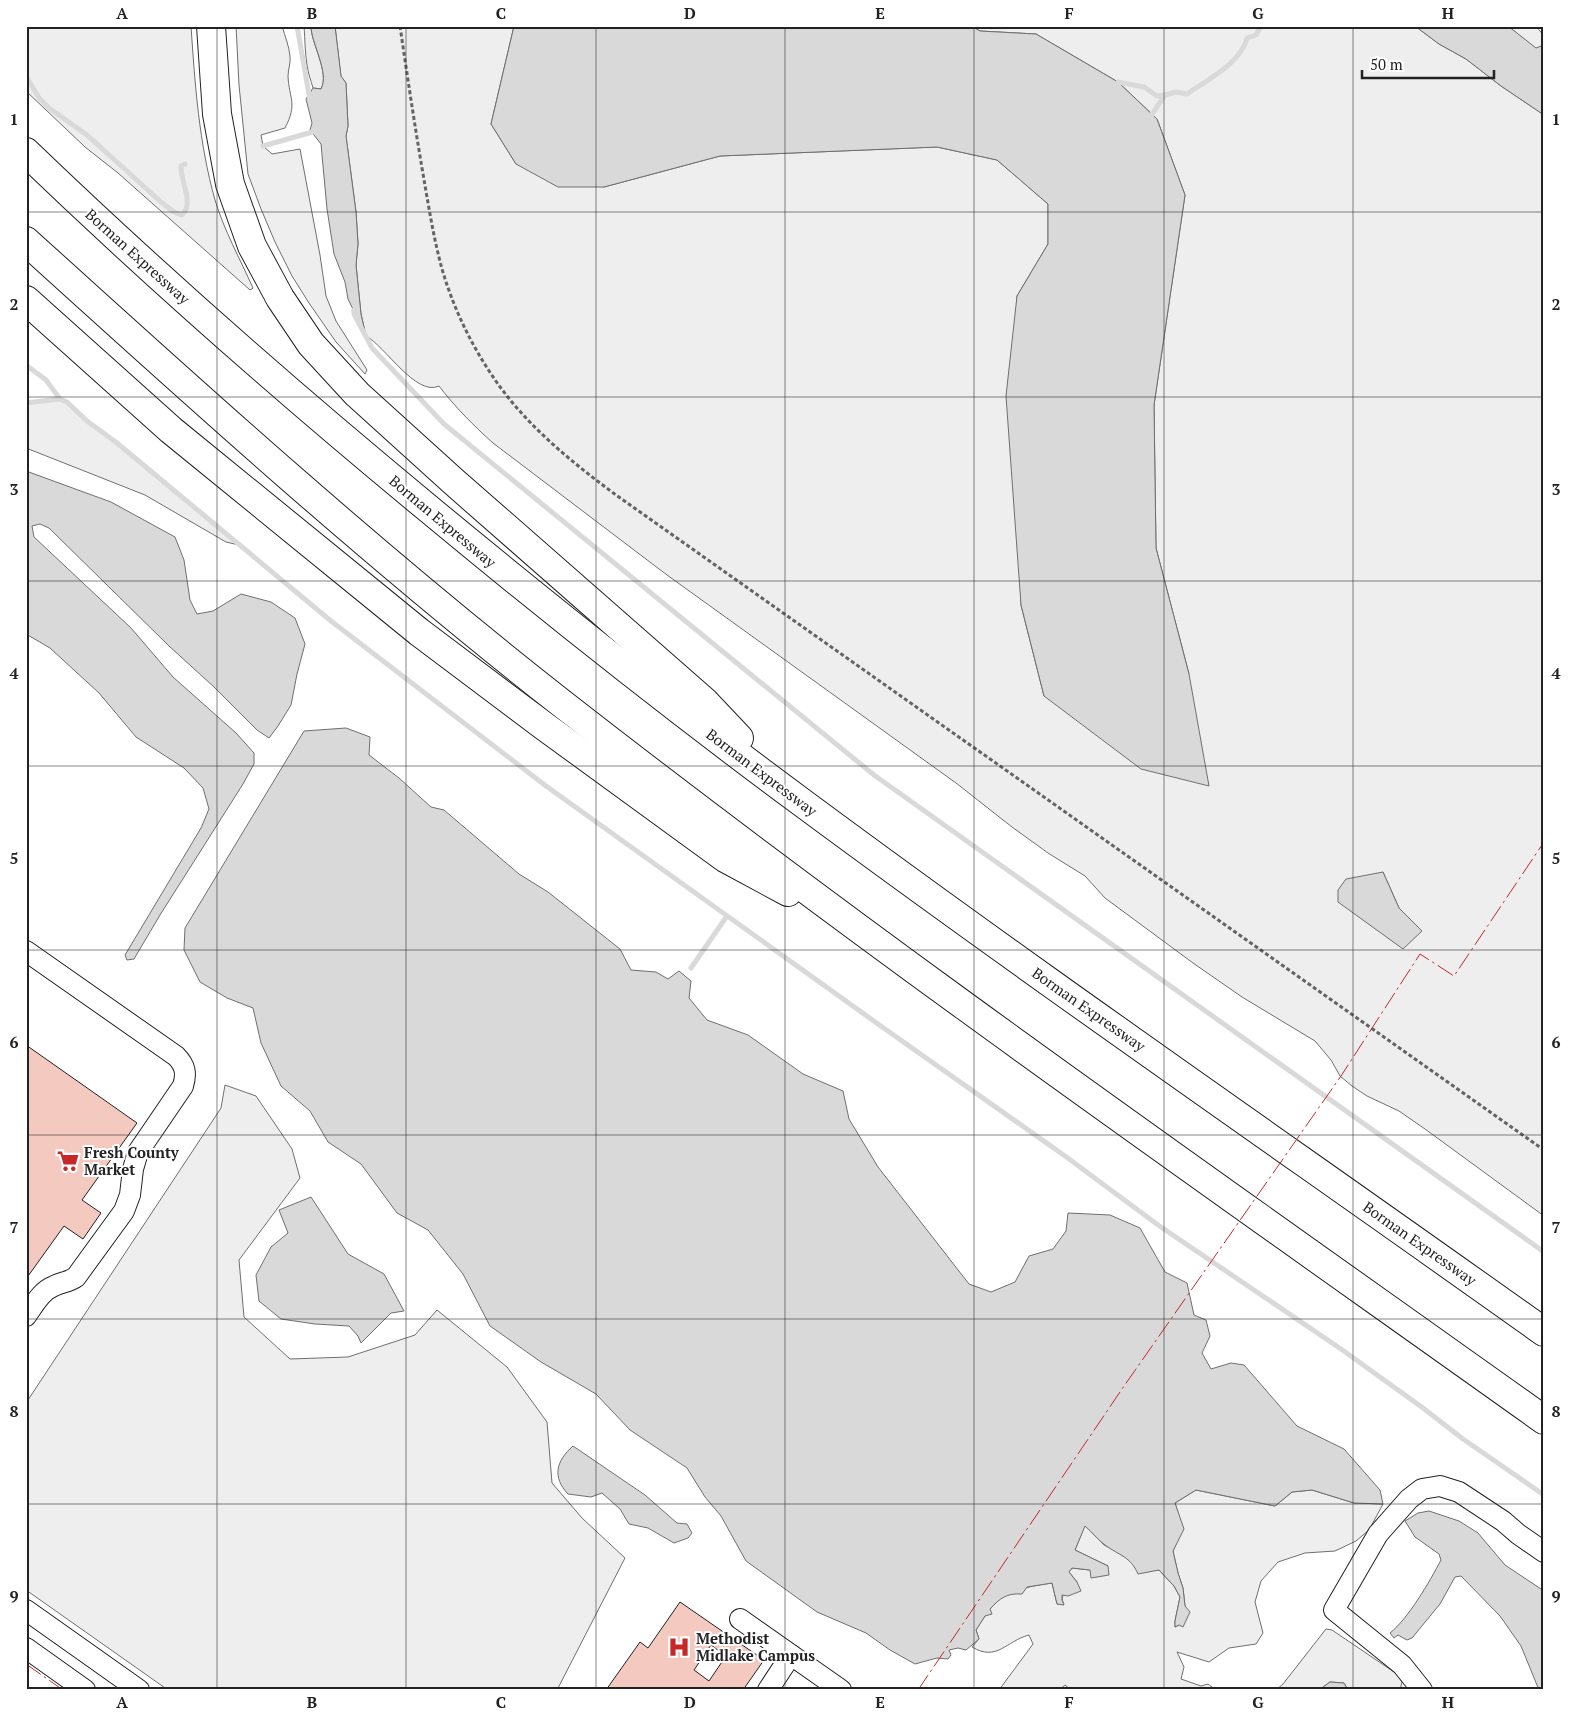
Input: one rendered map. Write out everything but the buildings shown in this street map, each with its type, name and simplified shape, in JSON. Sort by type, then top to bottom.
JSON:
[{"type":"highway","points":[[211,26],[217,114],[230,184],[252,246],[280,298],[311,344],[357,394],[705,702],[799,801]]},
{"type":"highway","name":"Borman Expressway","points":[[26,152],[244,352],[359,451],[521,585],[627,668],[799,801],[932,898],[1544,1332]]},
{"type":"highway","points":[[26,241],[196,395],[316,500],[565,706],[712,819],[872,938],[1544,1420]]},
{"type":"highway","points":[[26,300],[171,430],[419,632],[725,858],[872,938]]},
{"type":"highway","points":[[26,306],[49,322]]},
{"type":"street","points":[[26,951],[176,1056],[184,1068],[185,1079],[183,1086],[138,1152],[133,1169],[130,1195],[124,1211],[76,1277],[66,1283],[54,1285],[44,1292],[26,1316]]},
{"type":"street","points":[[1422,1690],[1402,1665],[1334,1610],[1384,1527],[1415,1494],[1422,1489],[1440,1486],[1459,1492],[1503,1521],[1544,1552]]},
{"type":"street","points":[[26,1610],[139,1690]]},
{"type":"street","points":[[740,1619],[841,1690]]},
{"type":"street","points":[[26,1648],[85,1690]]},
{"type":"street","points":[[768,1690],[791,1655]]},
{"type":"path","points":[[400,26],[432,228],[447,285],[466,329],[490,372],[508,397],[546,439],[616,495],[1544,1150]]},
{"type":"shaded area","points":[[26,26],[191,26],[198,114],[210,179],[223,222],[253,288],[250,290],[118,173],[85,147],[26,91]]},
{"type":"shaded area","points":[[236,26],[282,26],[290,56],[288,76],[292,107],[285,128],[261,135],[263,146],[272,154],[300,149],[326,296],[336,321],[367,370],[365,374],[336,342],[292,276],[275,242],[248,174],[239,85]]},
{"type":"shaded area","points":[[304,26],[311,26],[322,67],[323,82],[321,89],[313,88],[309,74]]},
{"type":"shaded area","points":[[311,26],[335,26],[341,76],[346,83],[348,126],[346,136],[356,212],[358,244],[356,265],[361,314],[366,336],[348,299],[345,282],[334,254],[327,209],[321,144],[310,130],[312,123],[306,99],[313,88],[321,89],[323,82],[322,67]]},
{"type":"shaded area","points":[[335,26],[514,26],[491,124],[516,164],[604,187],[720,156],[937,147],[997,160],[1048,204],[1048,244],[1017,296],[1021,605],[1044,696],[1189,674],[1156,548],[1154,405],[1185,195],[1157,119],[1118,82],[1036,34],[980,31],[971,26],[1415,26],[1439,44],[1466,59],[1501,86],[1544,115],[1544,1216],[1399,1111],[1367,1096],[1352,1086],[1340,1076],[1331,1060],[1315,1041],[1242,997],[1193,963],[1105,898],[1085,876],[1048,853],[956,783],[667,575],[493,443],[465,416],[439,386],[430,387],[411,378],[374,341],[366,336],[361,314],[356,265],[358,244],[356,212],[346,136],[348,126],[346,83],[341,77]],"holes":[[[1383,872],[1399,908],[1338,902]]]},
{"type":"shaded area","points":[[514,26],[971,26],[980,31],[1036,34],[1118,82],[1157,119],[1185,195],[1154,405],[1156,548],[1189,674],[1209,786],[1141,769],[1044,696],[1021,605],[1006,396],[1017,296],[1048,244],[1048,204],[997,160],[937,147],[720,156],[604,187],[558,187],[516,164],[491,124]]},
{"type":"shaded area","points":[[1415,26],[1508,26],[1536,48],[1544,45],[1544,115],[1501,86],[1466,59],[1439,44]]},
{"type":"shaded area","points":[[1508,26],[1536,26],[1544,36],[1544,45],[1536,49]]},
{"type":"shaded area","points":[[60,399],[67,402],[87,421],[117,443],[239,545],[226,542],[145,495],[26,448],[26,403]]},
{"type":"shaded area","points":[[26,471],[111,502],[175,537],[184,560],[190,600],[197,614],[213,611],[241,594],[271,602],[295,618],[305,644],[291,705],[269,738],[257,730],[169,646],[49,528],[40,524],[32,526],[34,537],[131,628],[173,677],[236,733],[254,753],[254,764],[243,784],[134,959],[127,960],[125,955],[201,828],[209,809],[203,788],[184,768],[136,737],[99,693],[50,648],[26,634]]},
{"type":"shaded area","points":[[346,728],[370,737],[369,755],[399,778],[431,807],[444,810],[519,874],[548,892],[620,949],[631,970],[656,972],[668,979],[679,971],[691,981],[689,998],[707,1020],[748,1035],[803,1074],[843,1091],[849,1119],[878,1167],[969,1284],[991,1292],[1015,1282],[1029,1256],[1053,1249],[1066,1231],[1068,1213],[1110,1215],[1140,1228],[1165,1272],[1187,1283],[1194,1315],[1206,1320],[1210,1336],[1202,1353],[1211,1369],[1231,1363],[1244,1365],[1297,1426],[1344,1449],[1380,1490],[1383,1504],[1354,1503],[1312,1490],[1292,1492],[1275,1506],[1196,1490],[1175,1503],[1184,1529],[1173,1551],[1183,1588],[1185,1606],[1190,1612],[1183,1627],[1179,1625],[1175,1627],[1180,1597],[1174,1586],[1159,1570],[1138,1574],[1132,1563],[1102,1543],[1085,1526],[1075,1550],[1108,1566],[1109,1575],[1091,1578],[1090,1570],[1072,1568],[1069,1572],[1081,1591],[1068,1596],[1062,1595],[1064,1605],[1057,1604],[1052,1583],[1027,1587],[1022,1594],[1012,1594],[1004,1597],[990,1609],[992,1614],[985,1616],[976,1630],[979,1639],[966,1650],[958,1648],[949,1650],[951,1655],[948,1659],[937,1658],[915,1664],[890,1650],[866,1633],[817,1612],[746,1561],[721,1516],[705,1497],[687,1468],[630,1430],[596,1394],[541,1362],[490,1326],[463,1274],[428,1230],[397,1213],[361,1164],[328,1142],[310,1111],[281,1086],[261,1043],[253,1008],[227,998],[200,982],[184,950],[185,928],[304,731]]},
{"type":"shaded area","points":[[1383,872],[1399,908],[1422,931],[1403,949],[1338,902],[1338,890],[1346,879]]},
{"type":"shaded area","points":[[225,1085],[256,1096],[292,1149],[300,1178],[239,1260],[244,1317],[290,1359],[348,1357],[415,1335],[437,1310],[507,1367],[547,1422],[552,1483],[582,1518],[625,1558],[557,1690],[168,1690],[26,1590],[26,1403],[221,1108]]},
{"type":"shaded area","points":[[311,1197],[348,1254],[384,1274],[404,1311],[391,1313],[361,1343],[358,1336],[349,1326],[281,1319],[259,1301],[256,1275],[271,1247],[288,1233],[279,1210]]},
{"type":"shaded area","points":[[573,1446],[645,1495],[677,1523],[687,1524],[692,1533],[688,1538],[674,1543],[648,1528],[629,1524],[620,1509],[602,1493],[591,1497],[568,1494],[560,1481],[558,1469],[563,1457]]},
{"type":"shaded area","points":[[1196,1490],[1275,1506],[1292,1492],[1312,1490],[1354,1503],[1383,1504],[1369,1530],[1356,1541],[1335,1551],[1305,1553],[1278,1562],[1261,1581],[1255,1602],[1263,1633],[1256,1644],[1229,1648],[1209,1662],[1177,1652],[1184,1667],[1181,1679],[1201,1686],[1208,1684],[1216,1690],[1071,1690],[1065,1685],[1059,1690],[999,1690],[1033,1644],[1029,1635],[995,1651],[981,1651],[972,1647],[979,1639],[976,1630],[993,1606],[1000,1599],[1011,1593],[1025,1588],[1052,1583],[1057,1604],[1064,1604],[1064,1594],[1077,1582],[1069,1572],[1072,1568],[1090,1570],[1108,1566],[1075,1550],[1085,1525],[1104,1545],[1125,1556],[1133,1564],[1150,1571],[1159,1570],[1174,1586],[1180,1597],[1175,1627],[1179,1625],[1185,1606],[1183,1588],[1173,1551],[1183,1529],[1175,1503]]},
{"type":"shaded area","points":[[1429,1511],[1459,1521],[1478,1533],[1505,1565],[1544,1591],[1544,1690],[1539,1690],[1521,1646],[1500,1616],[1461,1576],[1455,1577],[1440,1604],[1412,1638],[1407,1640],[1398,1635],[1394,1638],[1390,1633],[1404,1619],[1425,1589],[1441,1560],[1439,1554],[1415,1537],[1405,1521],[1418,1513]]},
{"type":"shaded area","points":[[1326,1629],[1332,1630],[1397,1674],[1402,1682],[1400,1690],[1348,1690],[1344,1683],[1330,1682],[1319,1690],[1276,1690],[1283,1684]]},
{"type":"shaded area","points":[[1330,1682],[1344,1683],[1348,1690],[1319,1690]]},
{"type":"waterway","points":[[297,26],[310,100]]},
{"type":"waterway","points":[[1148,120],[1165,95],[1176,92],[1187,94],[1231,63],[1244,47],[1247,38],[1256,35],[1261,26]]},
{"type":"waterway","points":[[26,76],[39,98],[49,108],[87,135],[161,202],[174,212],[182,215],[186,210],[187,204],[181,172],[181,166],[185,164]]},
{"type":"waterway","points":[[1115,86],[1118,82],[1144,87],[1157,96],[1165,95]]},
{"type":"waterway","points":[[263,146],[316,131]]},
{"type":"waterway","points":[[354,310],[354,314],[372,348],[444,424],[874,775],[1544,1252]]},
{"type":"waterway","points":[[26,365],[46,380],[60,399]]},
{"type":"waterway","points":[[26,403],[60,399],[67,402],[87,421],[117,443],[331,621],[546,786],[1065,1156],[1158,1225],[1341,1349],[1463,1439],[1544,1495]]},
{"type":"waterway","points":[[691,968],[727,916]]},
{"type":"power","points":[[918,1690],[1122,1389],[1341,1076],[1420,954],[1454,976],[1544,842]]},
{"type":"power","points":[[26,1664],[63,1690]]},
{"type":"place","name":"Fresh County Market","points":[[68,1161]]},
{"type":"place","name":"Methodist Midlake Campus","points":[[679,1647]]}]
